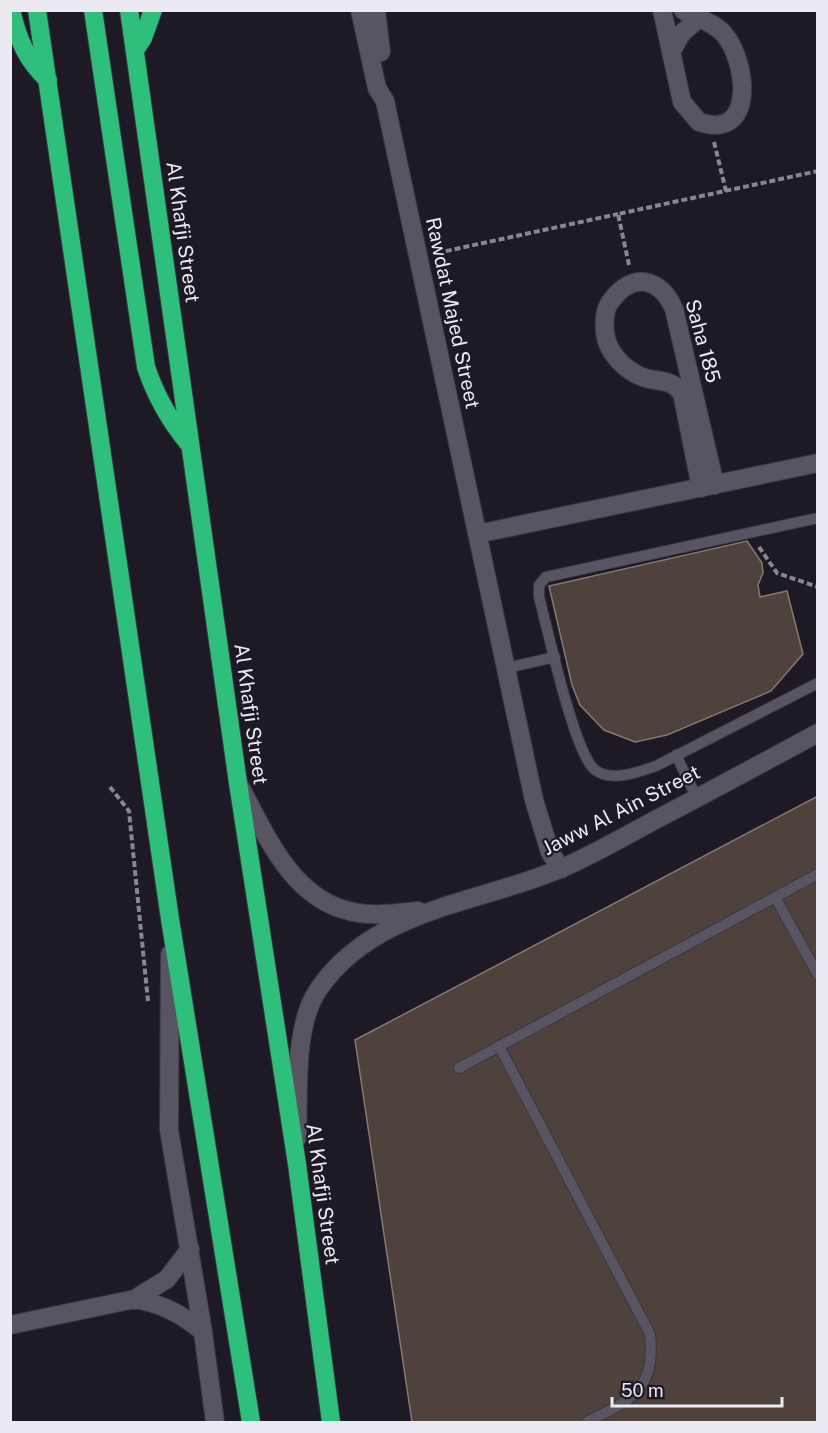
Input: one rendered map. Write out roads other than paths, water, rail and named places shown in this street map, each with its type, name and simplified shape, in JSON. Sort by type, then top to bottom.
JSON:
[{"type":"highway","points":[[11,10],[23,49],[34,66],[48,80]]},
{"type":"highway","points":[[37,10],[170,919],[251,1422]]},
{"type":"highway","points":[[93,10],[146,367],[156,396],[171,422],[190,446]]},
{"type":"highway","name":"Al Khafji Street","points":[[129,10],[238,783],[297,1164],[331,1422]]},
{"type":"highway","points":[[135,50],[143,38],[153,10]]},
{"type":"street","name":"Rawdat Majed Street","points":[[360,10],[377,88],[385,100],[536,810],[550,852],[561,868]]},
{"type":"street","name":"Rawdat Majed Street","points":[[376,10],[376,26],[388,92],[385,100]]},
{"type":"street","points":[[662,10],[671,52],[682,102],[699,122],[710,126],[721,126],[733,119],[742,102],[742,86],[740,69],[729,40],[713,25],[691,15],[671,52]]},
{"type":"street","name":"Saha 185","points":[[633,283],[654,284],[663,289],[674,309],[685,354],[708,487],[682,393],[671,383],[630,371],[618,362],[605,337],[604,320],[609,303],[620,290],[633,283]]},
{"type":"street","points":[[655,379],[674,369],[685,354]]},
{"type":"street","points":[[477,534],[818,463]]},
{"type":"street","name":"Jaww Al Ain Street","points":[[297,1164],[300,1054],[306,1021],[316,992],[352,950],[378,933],[438,909],[561,868],[818,733]]},
{"type":"street","name":"Jaww Al Ain Street","points":[[238,783],[282,864],[307,888],[328,903],[348,911],[375,914],[438,909]]},
{"type":"street","points":[[170,919],[169,1130],[190,1249],[215,1422]]},
{"type":"street","points":[[10,1325],[135,1299],[166,1279],[190,1249]]},
{"type":"street","points":[[135,1299],[172,1310],[203,1332]]},
{"type":"lane","points":[[818,518],[546,577],[539,585],[539,597],[580,748],[595,770],[615,776],[638,772],[818,683]]},
{"type":"lane","points":[[506,668],[555,657]]},
{"type":"lane","points":[[676,755],[697,798]]},
{"type":"lane","points":[[459,1068],[818,874]]},
{"type":"lane","points":[[775,897],[818,975]]},
{"type":"lane","points":[[499,1046],[650,1334],[652,1359],[648,1378],[632,1396],[587,1422]]}]
